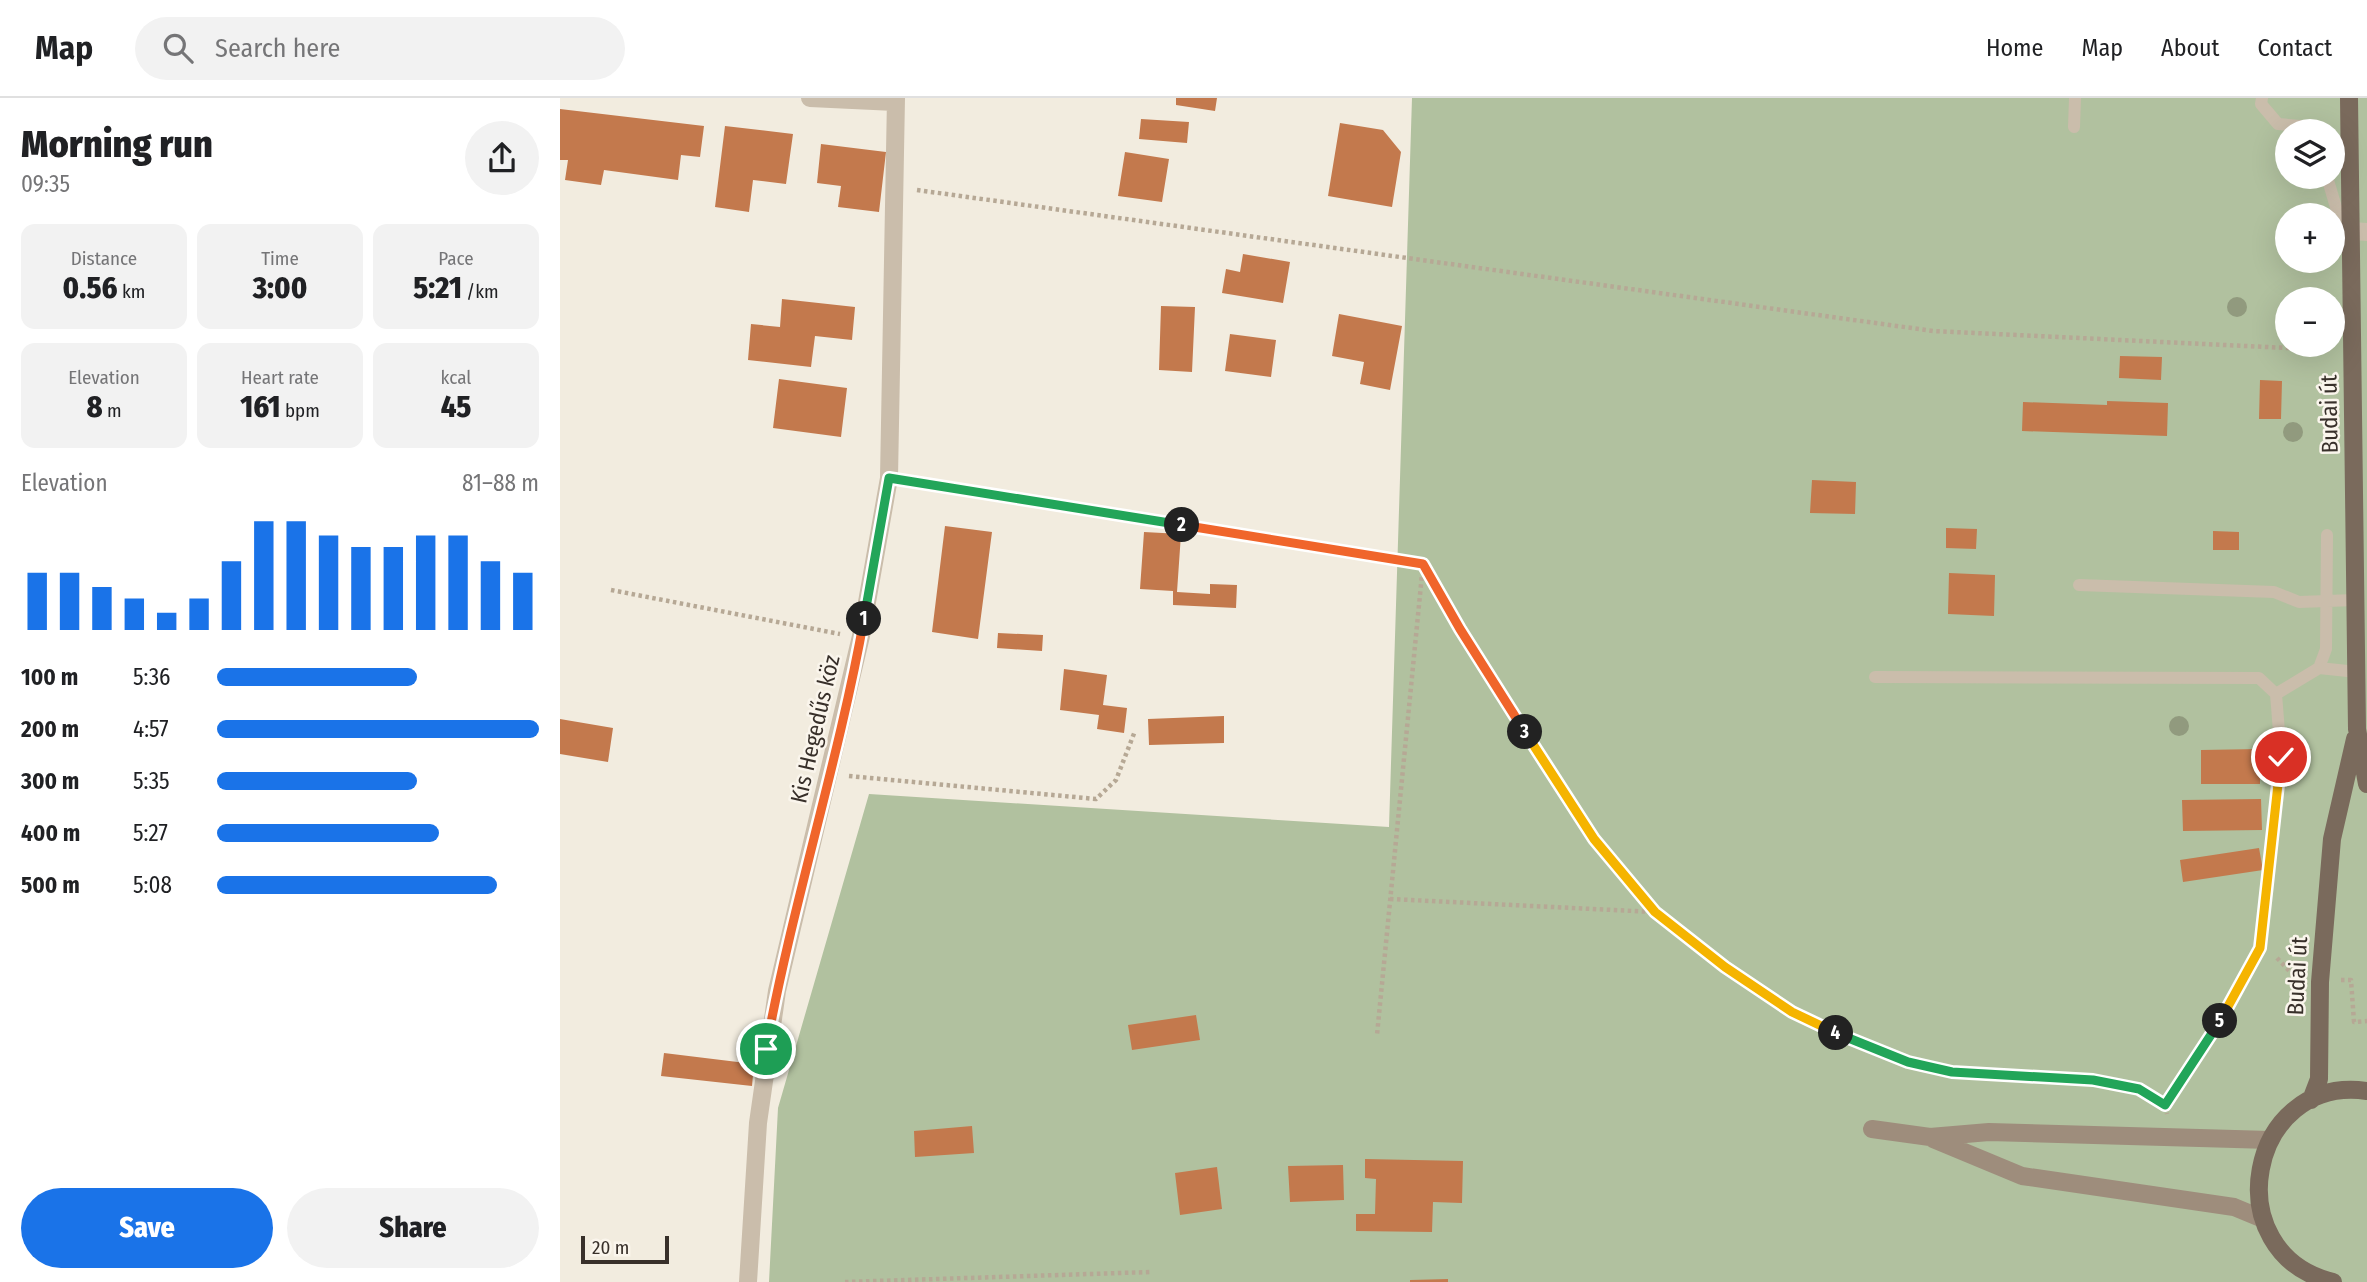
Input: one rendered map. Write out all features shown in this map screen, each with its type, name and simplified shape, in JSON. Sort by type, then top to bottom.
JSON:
[{"type":"main road","name":"Budai út","points":[[2349,98],[2359,232],[2352,261],[2355,600],[2361,632],[2357,672],[2357,729],[2367,784]]},
{"type":"main road","name":"Budai út","points":[[2311,1100],[2319,1079],[2319,982],[2332,839],[2357,729]]},
{"type":"main road","points":[[2333,1282],[2310,1277],[2287,1258],[2273,1240],[2263,1219],[2258,1179],[2270,1140],[2287,1117],[2311,1100],[2344,1091],[2367,1091]]},
{"type":"street","points":[[810,98],[895,100]]},
{"type":"street","name":"Kis Hegedűs köz","points":[[748,1282],[766,1049],[776,991],[831,774],[861,636],[889,478],[895,100]]},
{"type":"street","points":[[1872,1129],[1930,1138],[2022,1176],[2234,1207],[2263,1219]]},
{"type":"street","points":[[1930,1138],[1989,1132],[2270,1140]]},
{"type":"lane","points":[[2074,127],[2075,98]]},
{"type":"lane","points":[[2262,98],[2261,104],[2275,120]]},
{"type":"lane","points":[[2331,189],[2352,261]]},
{"type":"lane","points":[[2319,668],[2326,649],[2327,535]]},
{"type":"lane","points":[[2079,585],[2274,592],[2300,602],[2355,600]]},
{"type":"lane","points":[[2276,694],[2319,668],[2357,672]]},
{"type":"lane","points":[[1875,677],[2259,678],[2276,694],[2281,757],[2260,948]]},
{"type":"path","points":[[895,186],[1933,331],[2353,351]]},
{"type":"path","points":[[889,478],[1423,564]]},
{"type":"path","points":[[1377,1035],[1423,564]]},
{"type":"path","points":[[1423,564],[1460,629],[1594,839],[1655,912],[1725,967],[1792,1012],[1867,1047],[1908,1062],[1952,1072],[2093,1080],[2139,1089],[2165,1105]]},
{"type":"path","points":[[611,590],[812,631],[861,636]]},
{"type":"path","points":[[831,774],[1096,799],[1116,780],[1135,731]]},
{"type":"path","points":[[1390,899],[1655,912]]},
{"type":"path","points":[[2170,1139],[2165,1105],[2228,1011],[2260,948]]},
{"type":"path","points":[[845,1282],[1151,1272]]},
{"type":"green space","points":[[1412,98],[2367,98],[2367,1282],[769,1282],[778,1108],[869,794],[1389,827]]},
{"type":"building","points":[[1176,98],[1217,98],[1215,111],[1176,105]]},
{"type":"building","points":[[560,109],[704,126],[700,157],[681,155],[678,180],[604,170],[601,185],[565,180],[568,160],[560,160]]},
{"type":"building","points":[[1141,119],[1189,122],[1187,143],[1139,139]]},
{"type":"building","points":[[1340,123],[1383,130],[1401,152],[1392,207],[1328,196]]},
{"type":"building","points":[[725,126],[793,134],[786,184],[753,180],[749,212],[715,207]]},
{"type":"building","points":[[821,144],[886,152],[879,212],[838,207],[841,186],[817,183]]},
{"type":"building","points":[[1125,152],[1169,159],[1162,202],[1118,196]]},
{"type":"building","points":[[1243,254],[1290,262],[1283,303],[1222,293],[1226,269],[1240,272]]},
{"type":"building","points":[[782,299],[855,307],[852,340],[815,336],[811,367],[748,360],[751,324],[780,327]]},
{"type":"building","points":[[1161,306],[1195,307],[1192,372],[1159,370]]},
{"type":"building","points":[[1339,314],[1402,326],[1390,390],[1360,384],[1364,362],[1332,356]]},
{"type":"building","points":[[1230,334],[1276,340],[1271,377],[1225,371]]},
{"type":"building","points":[[2120,356],[2162,357],[2161,380],[2119,378]]},
{"type":"building","points":[[779,379],[847,388],[841,437],[773,428]]},
{"type":"building","points":[[2260,380],[2282,381],[2281,419],[2259,419]]},
{"type":"building","points":[[2107,401],[2168,403],[2167,436],[2022,431],[2023,402],[2107,405]]},
{"type":"building","points":[[1812,480],[1856,482],[1855,514],[1810,513]]},
{"type":"building","points":[[945,526],[992,532],[978,639],[932,632]]},
{"type":"building","points":[[1946,528],[1977,529],[1976,549],[1946,548]]},
{"type":"building","points":[[2213,531],[2239,532],[2239,550],[2213,550]]},
{"type":"building","points":[[1144,532],[1181,534],[1177,592],[1210,594],[1210,584],[1237,585],[1236,608],[1173,605],[1173,591],[1140,589]]},
{"type":"building","points":[[1949,573],[1995,575],[1994,616],[1948,614]]},
{"type":"building","points":[[998,633],[1043,635],[1042,651],[997,648]]},
{"type":"building","points":[[1064,669],[1107,675],[1103,705],[1127,708],[1124,733],[1097,729],[1099,715],[1060,710]]},
{"type":"building","points":[[1224,716],[1224,743],[1149,745],[1148,719]]},
{"type":"building","points":[[560,719],[613,728],[608,762],[560,754]]},
{"type":"building","points":[[2260,749],[2260,784],[2201,784],[2201,750]]},
{"type":"building","points":[[2261,799],[2262,830],[2183,831],[2182,800]]},
{"type":"building","points":[[2259,848],[2263,870],[2183,882],[2180,860]]},
{"type":"building","points":[[1196,1015],[1200,1040],[1132,1050],[1128,1025]]},
{"type":"building","points":[[664,1053],[754,1064],[752,1086],[661,1076]]},
{"type":"building","points":[[972,1126],[974,1153],[915,1157],[914,1131]]},
{"type":"building","points":[[1365,1159],[1463,1161],[1462,1203],[1433,1202],[1432,1232],[1356,1231],[1356,1214],[1375,1214],[1376,1179],[1365,1178]]},
{"type":"building","points":[[1343,1165],[1344,1200],[1290,1202],[1288,1166]]},
{"type":"building","points":[[1217,1167],[1222,1209],[1180,1215],[1175,1173]]},
{"type":"building","points":[[1448,1279],[1448,1282],[1410,1282],[1410,1280]]},
{"type":"route","points":[[766,1049],[776,991],[831,774],[861,636],[889,478],[1423,564],[1460,629],[1594,839],[1655,912],[1725,967],[1792,1012],[1867,1047],[1908,1062],[1952,1072],[2093,1080],[2139,1089],[2165,1105],[2200,1048],[2228,1011],[2260,948],[2281,757]]}]
